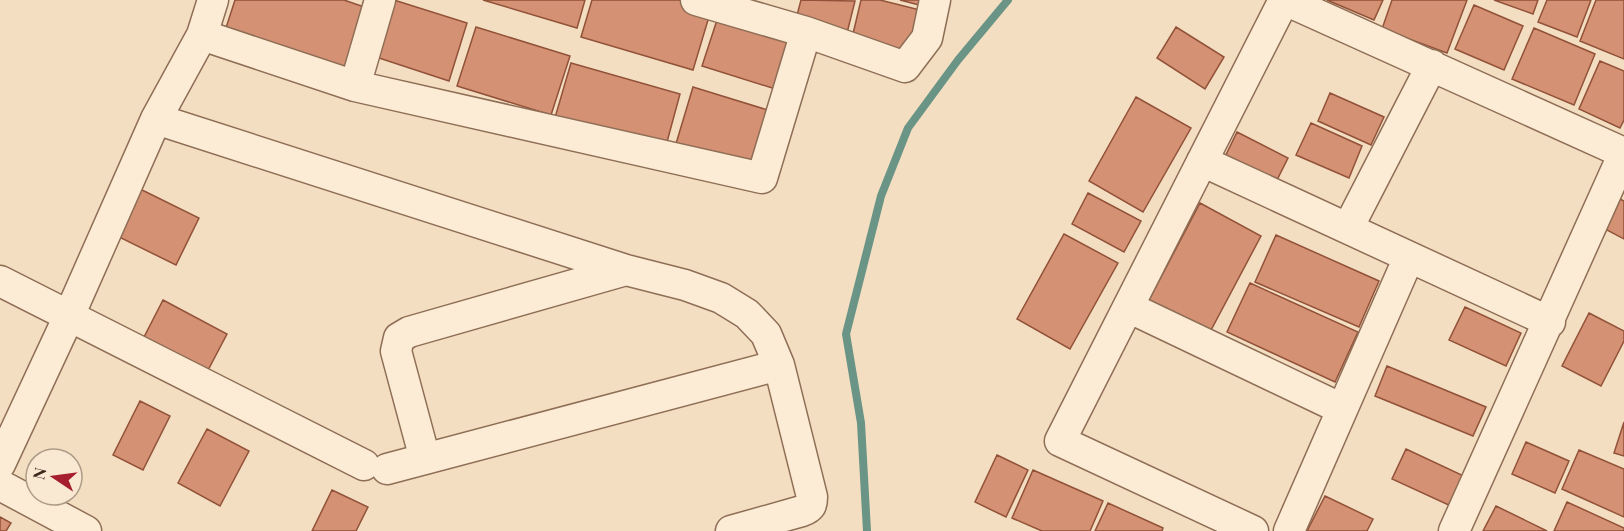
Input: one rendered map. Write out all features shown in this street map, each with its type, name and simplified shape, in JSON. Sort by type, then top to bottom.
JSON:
[{"type":"street","points":[[0,464],[69,316],[156,119],[202,35],[213,0]]},
{"type":"street","points":[[355,86],[380,0]]},
{"type":"street","points":[[696,0],[768,10],[806,32],[905,67],[927,38],[935,0]]},
{"type":"street","points":[[1253,531],[1060,441],[1284,0],[1624,153],[1550,322],[1454,531]]},
{"type":"street","points":[[202,35],[355,86],[762,178],[806,32]]},
{"type":"street","points":[[1348,228],[1432,65]]},
{"type":"street","points":[[156,119],[626,270],[685,285],[722,298],[747,314],[766,334],[779,364],[812,504],[808,509],[731,531]]},
{"type":"street","points":[[1202,161],[1550,322]]},
{"type":"street","points":[[1289,531],[1409,257]]},
{"type":"street","points":[[425,459],[396,351],[399,338],[409,332],[626,270]]},
{"type":"street","points":[[0,281],[375,467],[425,459],[779,364]]},
{"type":"street","points":[[1128,307],[1342,408]]},
{"type":"street","points":[[0,485],[86,531]]},
{"type":"building","points":[[235,0],[344,0],[370,9],[348,76],[224,34]]},
{"type":"building","points":[[394,0],[467,23],[449,81],[376,57]]},
{"type":"building","points":[[483,0],[585,0],[577,28]]},
{"type":"building","points":[[592,0],[679,0],[711,10],[693,70],[581,37]]},
{"type":"building","points":[[801,0],[855,1],[847,33],[796,19]]},
{"type":"building","points":[[861,0],[880,0],[920,10],[909,52],[852,38]]},
{"type":"building","points":[[900,0],[924,0],[923,6]]},
{"type":"building","points":[[1327,0],[1383,0],[1374,20]]},
{"type":"building","points":[[1392,0],[1467,0],[1447,53],[1382,29]]},
{"type":"building","points":[[1494,0],[1538,0],[1533,14]]},
{"type":"building","points":[[1547,0],[1591,0],[1577,37],[1538,22]]},
{"type":"building","points":[[1596,0],[1624,0],[1624,59],[1580,41]]},
{"type":"building","points":[[1474,5],[1523,26],[1504,70],[1455,49]]},
{"type":"building","points":[[718,17],[800,43],[785,92],[702,66]]},
{"type":"building","points":[[476,27],[570,56],[551,115],[457,86]]},
{"type":"building","points":[[1176,27],[1224,57],[1205,89],[1157,58]]},
{"type":"building","points":[[1534,28],[1595,54],[1574,105],[1512,79]]},
{"type":"building","points":[[1600,61],[1624,71],[1624,120],[1620,128],[1579,109]]},
{"type":"building","points":[[571,63],[680,94],[664,153],[554,121]]},
{"type":"building","points":[[693,87],[771,111],[753,171],[675,147]]},
{"type":"building","points":[[1330,93],[1384,117],[1371,145],[1318,121]]},
{"type":"building","points":[[1136,97],[1191,128],[1143,212],[1089,181]]},
{"type":"building","points":[[1311,123],[1362,146],[1349,178],[1296,155]]},
{"type":"building","points":[[1237,132],[1288,158],[1274,186],[1223,161]]},
{"type":"building","points":[[136,187],[199,218],[176,265],[113,234]]},
{"type":"building","points":[[1088,193],[1141,221],[1124,252],[1072,224]]},
{"type":"building","points":[[1620,199],[1624,201],[1624,239],[1605,229]]},
{"type":"building","points":[[1200,203],[1261,236],[1210,332],[1149,300]]},
{"type":"building","points":[[1064,234],[1118,263],[1070,349],[1017,319]]},
{"type":"building","points":[[1276,235],[1379,281],[1359,327],[1255,282]]},
{"type":"building","points":[[1250,283],[1358,332],[1335,382],[1227,332]]},
{"type":"building","points":[[163,300],[227,334],[206,374],[142,341]]},
{"type":"building","points":[[1465,307],[1521,333],[1506,366],[1449,340]]},
{"type":"building","points":[[1589,313],[1624,331],[1624,341],[1601,386],[1562,366]]},
{"type":"building","points":[[1387,366],[1486,407],[1473,436],[1375,396]]},
{"type":"building","points":[[140,401],[170,416],[143,470],[113,455]]},
{"type":"building","points":[[1624,422],[1624,456],[1614,453]]},
{"type":"building","points":[[207,429],[249,451],[220,506],[178,483]]},
{"type":"building","points":[[1526,442],[1569,461],[1555,493],[1512,474]]},
{"type":"building","points":[[1406,449],[1466,477],[1453,507],[1392,479]]},
{"type":"building","points":[[1579,450],[1624,469],[1624,517],[1562,489]]},
{"type":"building","points":[[997,455],[1028,470],[1006,517],[975,502]]},
{"type":"building","points":[[1033,470],[1103,501],[1090,531],[1042,531],[1012,518]]},
{"type":"building","points":[[332,490],[368,507],[356,531],[312,531]]},
{"type":"building","points":[[1325,496],[1373,519],[1367,531],[1307,531]]},
{"type":"building","points":[[1567,502],[1624,528],[1624,531],[1554,531]]},
{"type":"building","points":[[1108,503],[1163,528],[1162,531],[1095,531]]},
{"type":"building","points":[[1496,506],[1547,531],[1483,531]]},
{"type":"building","points":[[0,517],[11,523],[6,531],[0,531]]},
{"type":"waterway","points":[[867,531],[861,423],[846,334],[881,196],[908,128],[958,60],[1008,0]]}]
